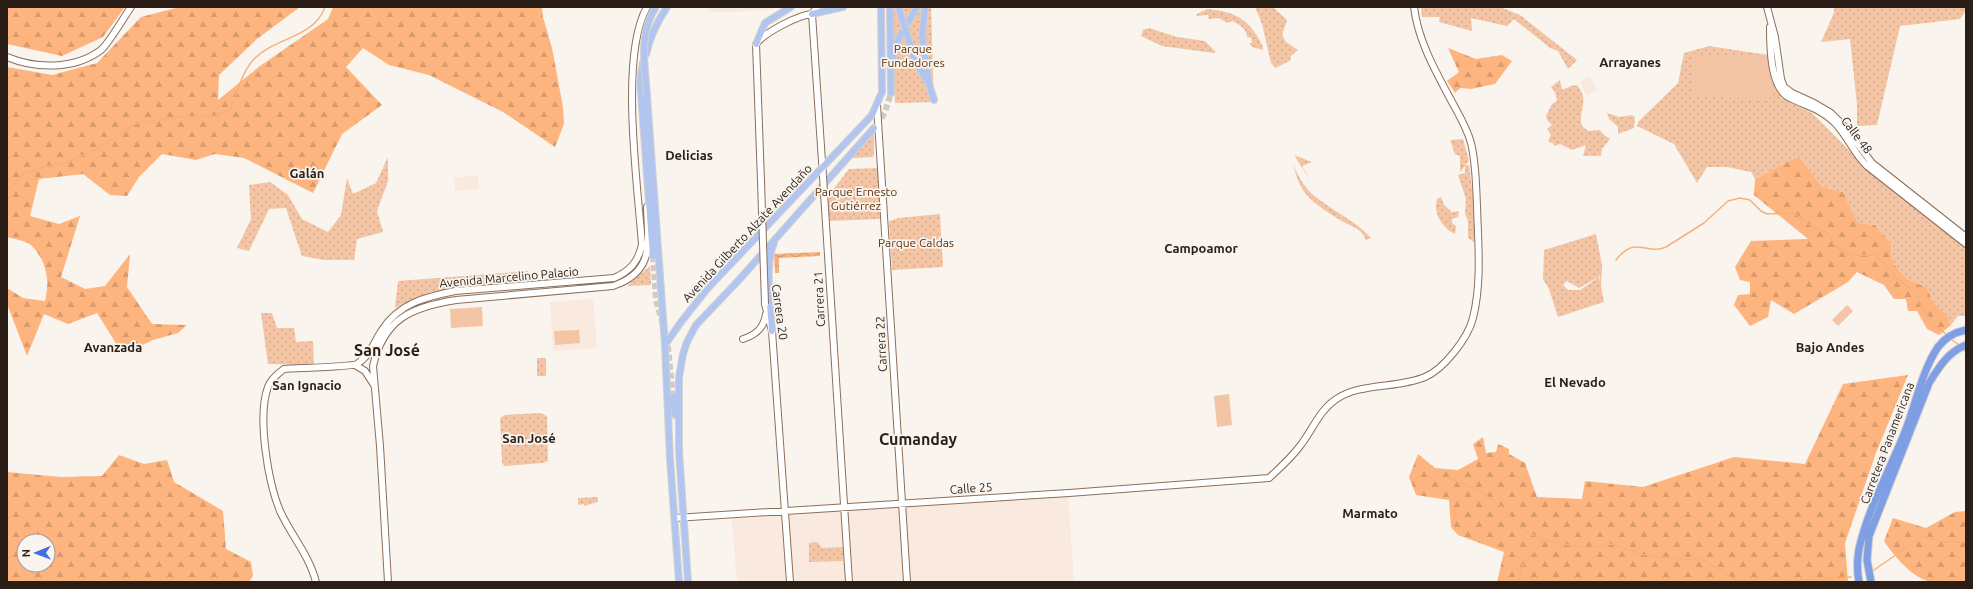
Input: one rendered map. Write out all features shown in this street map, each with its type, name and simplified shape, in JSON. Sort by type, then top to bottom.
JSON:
[{"type":"highway","name":"Carretera Panamericana","points":[[1871,582],[1867,560],[1871,524],[1877,500],[1906,431],[1928,366],[1940,345],[1947,338],[1966,330]]},
{"type":"highway","name":"Carretera Panamericana","points":[[1859,582],[1858,556],[1929,383],[1938,367],[1949,355],[1958,348],[1966,345]]},
{"type":"main road","points":[[7,57],[23,63],[41,66],[60,65],[85,59],[102,49],[131,7]]},
{"type":"main road","name":"Avenida Marcelino Palacio","points":[[355,365],[369,353],[382,328],[392,317],[406,306],[420,299],[455,292],[614,278],[626,273],[633,266],[639,256],[642,245],[632,84],[635,49],[642,19],[647,7]]},
{"type":"main road","points":[[656,7],[648,19],[644,44],[665,346],[679,582]]},
{"type":"main road","name":"Avenida Marcelino Palacio","points":[[388,582],[376,390],[373,366],[375,355],[388,332],[404,315],[414,309],[456,300],[613,286],[626,282],[635,275],[642,266],[648,248],[641,72],[649,40],[659,19],[667,7]]},
{"type":"main road","points":[[756,44],[764,24],[791,7]]},
{"type":"main road","points":[[812,14],[817,7]]},
{"type":"main road","points":[[756,44],[764,35],[801,17],[843,7]]},
{"type":"main road","name":"Avenida Gilberto Alzate Avendaño","points":[[665,346],[681,322],[708,288],[867,121],[877,105],[882,84],[881,7]]},
{"type":"main road","points":[[890,7],[891,93]]},
{"type":"main road","points":[[898,7],[918,68],[929,84]]},
{"type":"main road","points":[[891,66],[898,40],[917,7]]},
{"type":"main road","points":[[925,7],[922,37],[924,61],[934,100]]},
{"type":"main road","name":"Calle 25","points":[[675,518],[785,512],[1269,478],[1286,463],[1301,445],[1322,411],[1335,400],[1346,394],[1416,380],[1436,371],[1447,362],[1465,336],[1473,318],[1478,290],[1478,248],[1473,152],[1466,129],[1434,71],[1415,20],[1414,7]]},
{"type":"main road","name":"Calle 48","points":[[1767,7],[1775,37],[1781,79],[1787,90],[1831,113],[1843,125],[1868,160],[1966,237]]},
{"type":"main road","name":"Carrera 21","points":[[812,14],[849,582]]},
{"type":"main road","name":"Calle 48","points":[[1771,23],[1770,38],[1775,76],[1781,91],[1790,98],[1825,115],[1839,128],[1867,166],[1966,244]]},
{"type":"main road","name":"Carrera 20","points":[[756,44],[765,304],[772,331],[790,582]]},
{"type":"main road","name":"Carrera 22","points":[[877,105],[907,582]]},
{"type":"main road","name":"Avenida Gilberto Alzate Avendaño","points":[[688,582],[679,451],[679,377],[683,354],[687,342],[696,325],[778,237],[874,128]]},
{"type":"main road","name":"Avenida Marcelino Palacio","points":[[644,150],[654,256]]},
{"type":"main road","points":[[772,331],[770,258],[778,237]]},
{"type":"main road","points":[[743,339],[757,332],[762,327],[766,312]]},
{"type":"main road","points":[[316,582],[307,556],[281,511],[276,499],[268,468],[265,402],[271,381],[274,376],[284,369],[355,365],[365,371],[372,380],[376,390]]},
{"type":"main road","points":[[673,397],[679,451]]},
{"type":"shaded area","points":[[708,7],[779,7],[767,11],[708,12]]},
{"type":"shaded area","points":[[1590,76],[1598,90],[1587,96],[1580,82]]},
{"type":"shaded area","points":[[478,176],[479,189],[455,191],[454,177]]},
{"type":"shaded area","points":[[593,299],[597,348],[553,351],[550,302]]},
{"type":"shaded area","points":[[1068,495],[1074,582],[737,582],[732,519]]},
{"type":"green space","points":[[7,7],[125,7],[103,37],[62,56],[7,44]]},
{"type":"green space","points":[[180,7],[300,7],[257,39],[219,75],[218,100],[260,66],[328,19],[333,7],[542,7],[543,17],[552,48],[563,107],[564,124],[555,147],[503,112],[429,75],[389,65],[363,48],[346,67],[382,105],[342,134],[313,193],[244,158],[215,154],[196,160],[162,154],[139,177],[127,196],[110,195],[83,174],[39,179],[30,216],[59,224],[80,216],[61,277],[85,289],[105,286],[130,254],[127,287],[152,324],[187,325],[178,333],[153,340],[128,352],[117,345],[97,313],[68,324],[44,314],[27,356],[7,304],[7,288],[23,298],[45,301],[47,279],[44,264],[31,245],[23,241],[7,237],[7,67],[52,75],[97,63],[141,17]]},
{"type":"green space","name":"Parque Fundadores","points":[[894,7],[931,7],[934,102],[895,103],[893,36]]},
{"type":"green space","points":[[1255,7],[1273,7],[1287,20],[1282,35],[1286,42],[1298,50],[1290,57],[1291,60],[1276,68],[1271,63],[1262,24]]},
{"type":"green space","points":[[1421,7],[1500,7],[1520,15],[1577,60],[1568,69],[1558,51],[1550,48],[1514,19],[1507,26],[1471,18],[1472,31],[1439,22],[1440,17],[1422,17]]},
{"type":"green space","points":[[1834,7],[1966,7],[1966,11],[1960,19],[1900,26],[1877,125],[1857,126],[1857,105],[1850,39],[1821,42],[1834,13]]},
{"type":"green space","points":[[1207,9],[1229,13],[1242,19],[1253,29],[1261,43],[1263,50],[1252,47],[1249,43],[1252,43],[1251,38],[1247,37],[1244,29],[1235,22],[1232,21],[1227,23],[1219,18],[1209,19],[1208,15],[1196,16]]},
{"type":"green space","points":[[1149,28],[1177,37],[1205,41],[1216,52],[1214,53],[1162,46],[1141,36],[1143,30]]},
{"type":"green space","points":[[1709,46],[1768,55],[1781,98],[1812,113],[1852,153],[1866,170],[1966,248],[1966,316],[1958,316],[1950,326],[1948,317],[1934,303],[1926,287],[1907,279],[1892,262],[1891,243],[1875,225],[1858,223],[1843,192],[1821,186],[1799,156],[1755,179],[1751,172],[1727,167],[1707,167],[1697,183],[1674,144],[1637,126],[1638,122],[1678,83],[1684,53]]},
{"type":"green space","points":[[1448,48],[1476,59],[1502,55],[1512,61],[1495,84],[1471,89],[1460,88],[1455,93],[1447,81],[1459,72]]},
{"type":"green space","points":[[1693,54],[1772,58],[1770,100],[1691,96]]},
{"type":"green space","points":[[1560,80],[1562,90],[1577,85],[1581,91],[1583,96],[1581,115],[1582,126],[1588,131],[1600,130],[1610,139],[1602,149],[1601,156],[1583,156],[1586,145],[1572,150],[1560,144],[1554,146],[1554,144],[1548,141],[1551,135],[1547,129],[1552,125],[1547,120],[1546,116],[1552,104],[1557,101],[1555,92],[1551,87]]},
{"type":"green space","points":[[1607,113],[1619,117],[1632,115],[1635,117],[1634,128],[1618,134],[1618,127],[1609,119]]},
{"type":"green space","points":[[874,132],[873,157],[851,158]]},
{"type":"green space","points":[[1463,139],[1469,161],[1465,165],[1469,165],[1474,204],[1474,242],[1468,238],[1468,221],[1465,213],[1466,199],[1458,175],[1465,173],[1465,166],[1460,172],[1460,156],[1455,154],[1450,140]]},
{"type":"green space","points":[[1294,155],[1312,162],[1302,166],[1312,183]]},
{"type":"green space","points":[[1799,156],[1821,186],[1843,192],[1858,223],[1875,225],[1891,243],[1892,262],[1907,279],[1926,287],[1934,303],[1948,317],[1950,326],[1939,335],[1927,329],[1917,311],[1908,311],[1906,299],[1894,299],[1884,285],[1857,272],[1848,282],[1794,314],[1771,300],[1768,317],[1750,326],[1734,305],[1738,295],[1750,294],[1750,282],[1740,280],[1735,267],[1751,241],[1808,239],[1754,195],[1755,179]]},
{"type":"green space","points":[[388,157],[388,181],[377,211],[383,232],[357,239],[354,260],[324,260],[302,256],[286,208],[269,209],[249,251],[237,248],[251,219],[249,185],[270,182],[288,195],[302,219],[328,232],[341,215],[347,178],[353,194],[376,183]]},
{"type":"green space","points":[[1293,164],[1300,179],[1311,193],[1326,205],[1357,225],[1371,238],[1366,240],[1361,232],[1323,209],[1307,196],[1300,185]]},
{"type":"green space","name":"Parque Ernesto Gutiérrez","points":[[878,168],[880,219],[829,221],[828,196],[849,169]]},
{"type":"green space","points":[[1441,197],[1444,205],[1452,212],[1459,211],[1458,217],[1452,219],[1452,223],[1456,226],[1455,234],[1446,228],[1440,220],[1436,210],[1437,199]]},
{"type":"green space","name":"Parque Caldas","points":[[940,214],[943,267],[892,270],[889,221],[899,218]]},
{"type":"green space","points":[[1596,234],[1602,265],[1601,287],[1604,302],[1558,317],[1549,289],[1543,279],[1544,250]],"holes":[[[1600,276],[1600,282],[1599,277],[1580,290],[1568,290],[1563,285],[1567,281],[1579,288]]]},
{"type":"green space","points":[[650,266],[651,285],[627,286]]},
{"type":"green space","points":[[528,271],[532,282],[431,292],[395,308],[398,281]]},
{"type":"green space","points":[[1847,305],[1853,311],[1838,326],[1832,320]]},
{"type":"green space","points":[[482,307],[483,326],[451,328],[450,309]]},
{"type":"green space","points":[[261,313],[272,313],[277,328],[294,328],[296,342],[313,341],[314,365],[268,364]]},
{"type":"green space","points":[[579,330],[580,343],[555,345],[554,331]]},
{"type":"green space","points":[[537,358],[546,358],[546,376],[537,376]]},
{"type":"green space","points":[[1908,375],[1876,453],[1845,543],[1848,582],[1497,582],[1504,552],[1458,535],[1451,527],[1449,500],[1416,495],[1409,477],[1418,454],[1435,468],[1458,470],[1478,459],[1473,444],[1483,437],[1486,453],[1496,452],[1498,444],[1509,449],[1509,454],[1525,463],[1537,497],[1582,499],[1585,481],[1643,487],[1734,457],[1805,464],[1843,384]]},
{"type":"green space","points":[[1229,394],[1232,425],[1217,427],[1214,396]]},
{"type":"green space","name":"San José","points":[[540,413],[547,417],[548,461],[543,463],[504,466],[502,462],[500,418],[505,415]]},
{"type":"green space","points":[[119,455],[144,464],[167,460],[174,482],[223,511],[226,549],[251,562],[253,576],[249,582],[7,582],[7,472],[61,477],[102,476]]},
{"type":"green space","points":[[598,497],[598,502],[584,506],[584,504],[578,505],[578,498]]},
{"type":"green space","points":[[1966,511],[1966,582],[1940,583],[1925,580],[1911,572],[1884,541],[1893,518],[1926,528],[1955,512]]},
{"type":"green space","points":[[817,542],[822,548],[843,547],[843,561],[809,562],[809,543]]},
{"type":"water","points":[[820,252],[820,256],[779,258],[779,273],[775,273],[774,254]]},
{"type":"waterway","points":[[7,190],[11,188],[25,172],[72,160],[97,149],[137,123],[178,117],[215,116],[230,110],[240,82],[250,63],[264,51],[304,31],[320,17],[325,7]]},
{"type":"waterway","points":[[1616,260],[1629,248],[1641,247],[1659,249],[1666,247],[1704,223],[1728,201],[1740,198],[1750,200],[1761,211],[1767,214],[1794,213],[1813,227],[1828,233],[1835,246],[1851,255],[1876,255],[1898,279],[1917,294],[1921,307],[1936,326],[1947,335]]},
{"type":"waterway","points":[[1950,338],[1960,346]]},
{"type":"waterway","points":[[1962,348],[1966,352]]},
{"type":"waterway","points":[[1445,477],[1479,490],[1503,508],[1523,530],[1544,540]]},
{"type":"waterway","points":[[1874,570],[1923,536],[1944,542],[1966,542]]},
{"type":"waterway","points":[[1519,582],[1522,566],[1544,540],[1585,548],[1614,544],[1641,554],[1668,558],[1703,560],[1739,582]]},
{"type":"waterway","points":[[1768,582],[1851,577]]},
{"type":"tunnel","points":[[877,126],[885,112],[891,93]]},
{"type":"tunnel","points":[[653,256],[656,300],[663,325]]},
{"type":"tunnel","points":[[667,337],[673,397]]},
{"type":"district","name":"Arrayanes","points":[[1630,62]]},
{"type":"district","name":"Delicias","points":[[689,155]]},
{"type":"district","name":"Galán","points":[[307,173]]},
{"type":"district","name":"Campoamor","points":[[1201,248]]},
{"type":"district","name":"Avanzada","points":[[113,347]]},
{"type":"district","name":"Bajo Andes","points":[[1830,347]]},
{"type":"district","name":"San José","points":[[387,350]]},
{"type":"district","name":"El Nevado","points":[[1575,382]]},
{"type":"district","name":"San Ignacio","points":[[307,385]]},
{"type":"district","name":"San José","points":[[529,438]]},
{"type":"district","name":"Cumanday","points":[[918,439]]},
{"type":"district","name":"Marmato","points":[[1370,513]]}]
